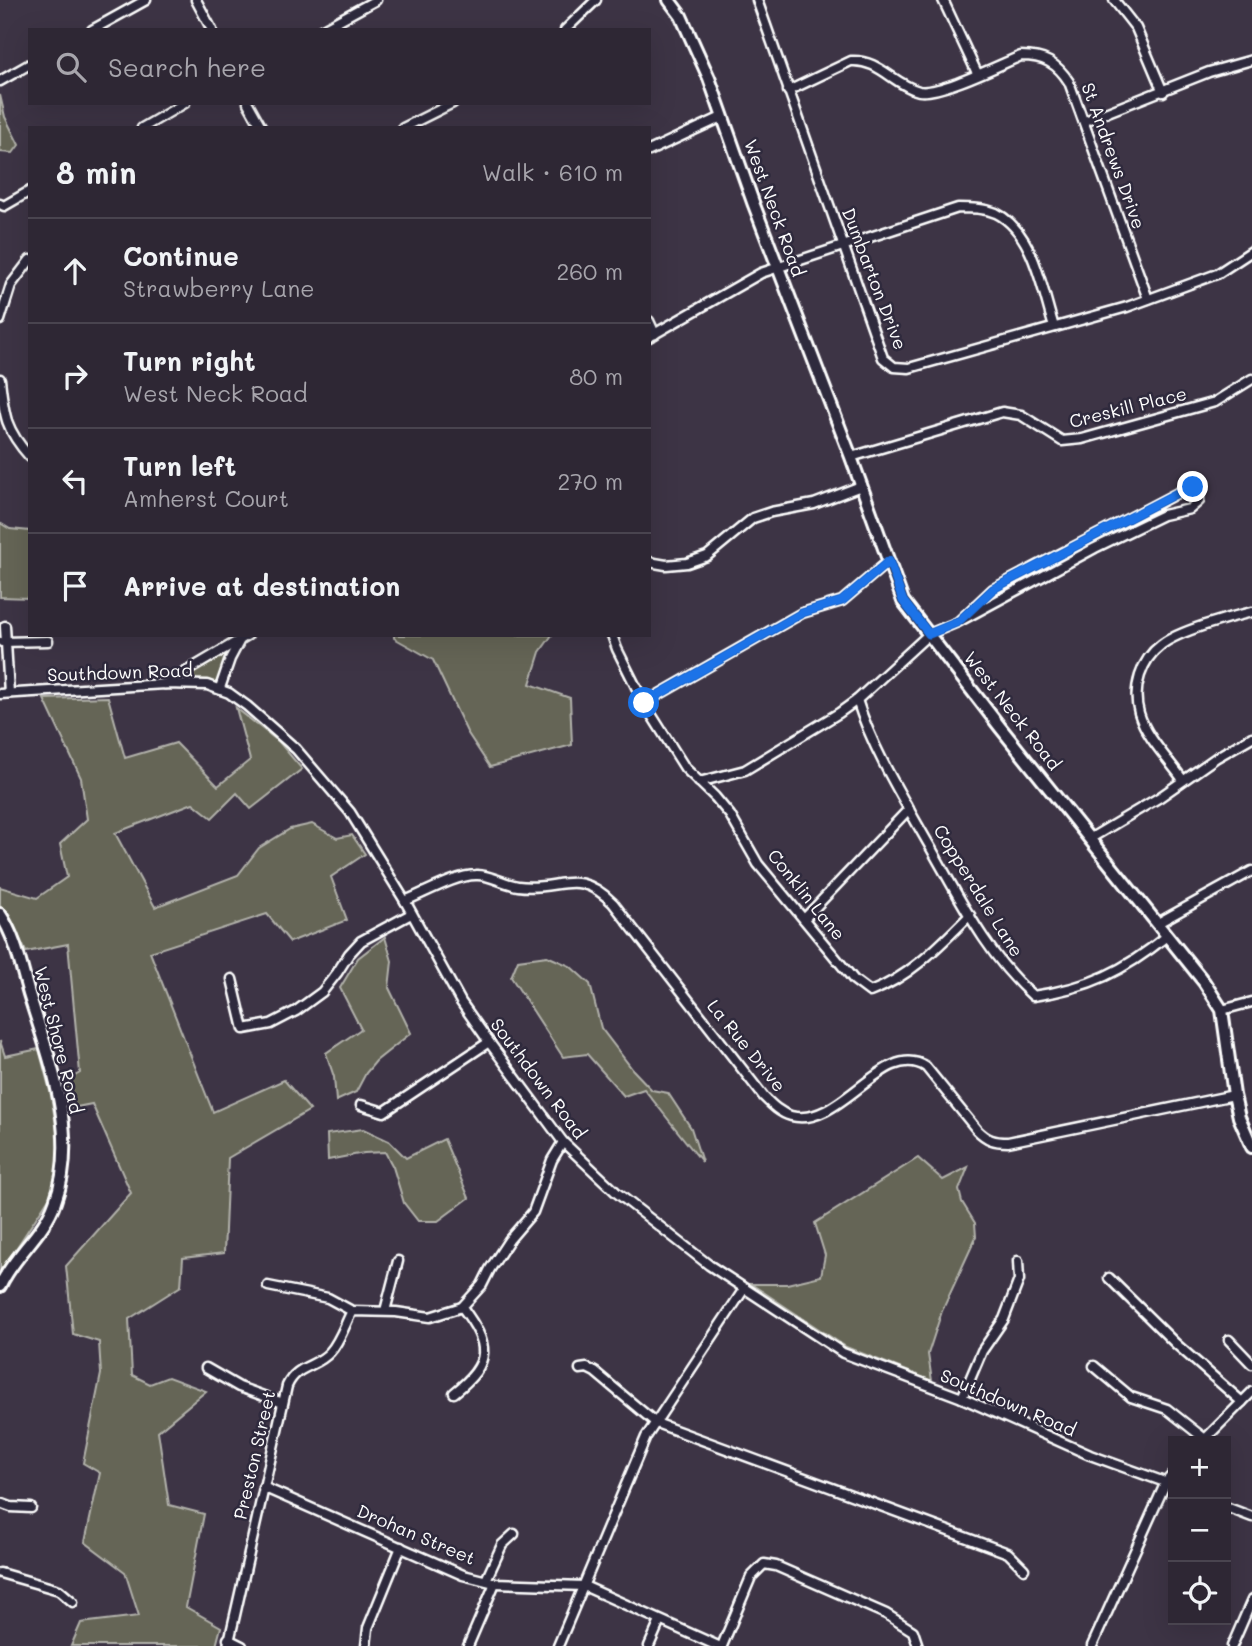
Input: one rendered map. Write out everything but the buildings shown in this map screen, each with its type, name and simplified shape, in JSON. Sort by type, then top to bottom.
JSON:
[{"type":"street","points":[[96,28],[146,0]]},
{"type":"street","points":[[196,0],[211,28]]},
{"type":"street","points":[[325,28],[376,0]]},
{"type":"street","points":[[567,28],[596,0]]},
{"type":"street","name":"West Neck Road","points":[[669,0],[695,43],[903,601],[1000,727],[1158,923],[1222,1010],[1234,1095],[1239,1116],[1252,1147]]},
{"type":"street","name":"Dumbarton Drive","points":[[757,0],[883,358],[894,367],[909,368],[1127,307],[1217,274],[1252,251]]},
{"type":"street","points":[[943,0],[977,74]]},
{"type":"street","points":[[1114,0],[1136,28],[1163,92]]},
{"type":"street","name":"St Andrews Drive","points":[[788,91],[851,61],[863,60],[920,91],[937,91],[1021,56],[1048,60],[1062,71],[1069,82],[1148,299]]},
{"type":"street","points":[[1085,121],[1209,72],[1252,60]]},
{"type":"street","points":[[0,80],[28,65]]},
{"type":"street","points":[[145,126],[182,105]]},
{"type":"street","points":[[249,105],[261,126]]},
{"type":"street","points":[[407,126],[449,105]]},
{"type":"street","points":[[651,150],[723,117]]},
{"type":"street","points":[[0,204],[4,205],[28,192]]},
{"type":"street","points":[[652,336],[761,273],[958,208],[979,208],[996,213],[1012,225],[1027,242],[1054,327]]},
{"type":"street","points":[[0,320],[11,285],[28,263]]},
{"type":"street","points":[[0,379],[5,417],[14,439],[28,455]]},
{"type":"street","name":"Creskill Place","points":[[851,457],[1002,412],[1021,415],[1062,441],[1082,439],[1215,402],[1252,379]]},
{"type":"street","points":[[651,562],[666,565],[687,563],[707,556],[753,518],[771,512],[814,505],[862,486]]},
{"type":"street","points":[[699,782],[745,770],[787,746],[857,700],[929,634],[958,622],[1163,515],[1190,509],[1199,501],[1199,490],[1189,487],[993,589],[958,622]]},
{"type":"street","points":[[644,703],[802,613],[842,601],[889,561]]},
{"type":"street","points":[[1183,780],[1145,727],[1136,694],[1140,674],[1148,659],[1162,644],[1226,618],[1252,612]]},
{"type":"street","points":[[4,693],[2,642],[5,626]]},
{"type":"street","points":[[165,684],[245,637]]},
{"type":"street","points":[[220,688],[230,659],[245,637]]},
{"type":"street","name":"Conklin Lane","points":[[613,637],[644,703],[685,768],[730,815],[758,864],[854,980],[870,992],[890,984],[935,951],[970,915]]},
{"type":"street","points":[[2,642],[48,641]]},
{"type":"street","name":"Southdown Road","points":[[4,693],[165,684],[207,685],[220,688],[247,706],[301,754],[350,812],[405,901],[461,1002],[489,1042],[563,1142],[617,1193],[709,1265],[843,1353],[962,1398],[1090,1455],[1168,1483]]},
{"type":"street","name":"Copperdale Lane","points":[[857,700],[863,720],[909,808],[970,915],[1020,985],[1033,996],[1057,993],[1114,974],[1139,959],[1167,936]]},
{"type":"street","points":[[1091,838],[1252,737]]},
{"type":"street","points":[[804,919],[909,808]]},
{"type":"street","points":[[1158,923],[1252,871]]},
{"type":"street","name":"La Rue Drive","points":[[405,901],[463,877],[478,874],[518,886],[532,887],[569,881],[586,883],[601,890],[764,1097],[779,1111],[792,1116],[810,1117],[826,1111],[903,1060],[917,1061],[926,1067],[977,1130],[985,1138],[995,1142],[1009,1142],[1234,1095]]},
{"type":"street","name":"West Shore Road","points":[[0,914],[13,940],[50,1065],[60,1108],[64,1152],[63,1172],[54,1206],[42,1227],[13,1262],[0,1286]]},
{"type":"street","points":[[232,979],[244,1029],[271,1024],[322,992],[361,941],[411,914]]},
{"type":"street","points":[[1222,1010],[1252,1002]]},
{"type":"street","points":[[361,1105],[383,1112],[489,1042]]},
{"type":"street","points":[[268,1286],[328,1298],[352,1311],[385,1311],[430,1317],[447,1314],[462,1307],[482,1284],[509,1240],[533,1213],[552,1160],[563,1142]]},
{"type":"street","points":[[385,1311],[398,1261]]},
{"type":"street","points":[[962,1398],[982,1351],[1004,1319],[1019,1280],[1018,1261]]},
{"type":"street","points":[[1109,1278],[1176,1344],[1242,1402]]},
{"type":"street","points":[[558,1646],[646,1437],[744,1289]]},
{"type":"street","points":[[454,1393],[472,1378],[481,1364],[483,1346],[476,1327],[462,1307]]},
{"type":"street","name":"Preston Street","points":[[228,1643],[283,1403],[292,1376],[321,1360],[331,1351],[352,1311]]},
{"type":"street","points":[[1229,1340],[1252,1364]]},
{"type":"street","points":[[1094,1366],[1131,1397],[1167,1409],[1199,1436]]},
{"type":"street","points":[[206,1368],[239,1387],[283,1403]]},
{"type":"street","points":[[580,1369],[587,1368],[595,1372],[656,1423],[1008,1553],[1024,1569]]},
{"type":"street","points":[[1208,1436],[1252,1392]]},
{"type":"street","points":[[1092,1646],[1168,1485]]},
{"type":"street","name":"Drohan Street","points":[[263,1487],[463,1575],[490,1581],[584,1586],[720,1646]]},
{"type":"street","points":[[0,1503],[11,1507],[31,1508]]},
{"type":"street","points":[[1231,1509],[1252,1517]]},
{"type":"street","points":[[468,1646],[502,1545],[514,1534]]},
{"type":"street","points":[[366,1646],[368,1628],[401,1548]]},
{"type":"street","points":[[720,1646],[751,1577],[764,1564],[776,1566],[886,1614],[913,1631],[918,1646]]},
{"type":"street","points":[[0,1573],[59,1590],[73,1602]]},
{"type":"street","points":[[1232,1646],[1252,1600]]},
{"type":"street","points":[[649,1646],[660,1621]]},
{"type":"street","points":[[228,1643],[242,1646]]},
{"type":"green space","points":[[0,95],[5,117],[19,145],[13,153],[0,152]]},
{"type":"green space","points":[[0,523],[10,529],[28,531],[28,598],[0,597]]},
{"type":"green space","points":[[551,637],[540,652],[530,684],[570,698],[572,745],[490,767],[467,732],[433,660],[394,638]]},
{"type":"green space","points":[[235,644],[218,685],[172,681]]},
{"type":"green space","points":[[108,697],[125,758],[176,743],[218,786],[250,760],[236,708],[279,742],[302,769],[251,809],[237,793],[212,818],[193,803],[115,833],[155,907],[238,875],[259,848],[290,829],[312,824],[337,838],[352,835],[365,854],[331,877],[347,920],[290,942],[267,914],[150,952],[213,1112],[284,1080],[310,1110],[228,1158],[224,1253],[183,1258],[181,1286],[129,1319],[132,1375],[150,1384],[168,1377],[206,1391],[158,1431],[169,1505],[204,1514],[186,1607],[221,1627],[216,1646],[71,1646],[81,1623],[139,1616],[125,1572],[85,1542],[100,1473],[83,1463],[101,1374],[99,1342],[73,1334],[66,1266],[131,1193],[92,1104],[67,1109],[64,1082],[80,1073],[68,944],[26,952],[11,919],[0,909],[0,887],[37,898],[67,877],[60,844],[87,819],[81,778],[44,699]]},
{"type":"green space","points":[[385,937],[392,961],[389,988],[411,1033],[376,1061],[356,1092],[336,1101],[334,1077],[326,1053],[361,1029],[340,988],[358,958]]},
{"type":"green space","points":[[547,956],[570,966],[590,984],[601,1028],[652,1090],[668,1093],[691,1128],[702,1162],[644,1089],[624,1096],[587,1054],[563,1057],[511,977],[518,960]]},
{"type":"green space","points":[[0,1041],[5,1056],[39,1049],[51,1095],[59,1144],[55,1189],[0,1273]]},
{"type":"green space","points":[[363,1129],[389,1141],[406,1158],[444,1139],[469,1198],[438,1221],[418,1221],[404,1203],[393,1167],[385,1152],[328,1160],[327,1134]]},
{"type":"green space","points":[[918,1158],[943,1180],[968,1167],[959,1190],[962,1202],[975,1223],[976,1237],[942,1311],[928,1354],[932,1381],[846,1347],[751,1284],[787,1284],[821,1276],[825,1255],[815,1223]]},
{"type":"route","points":[[644,703],[802,613],[842,601],[889,561],[903,601],[929,634],[958,622],[993,589],[1193,487]]}]
